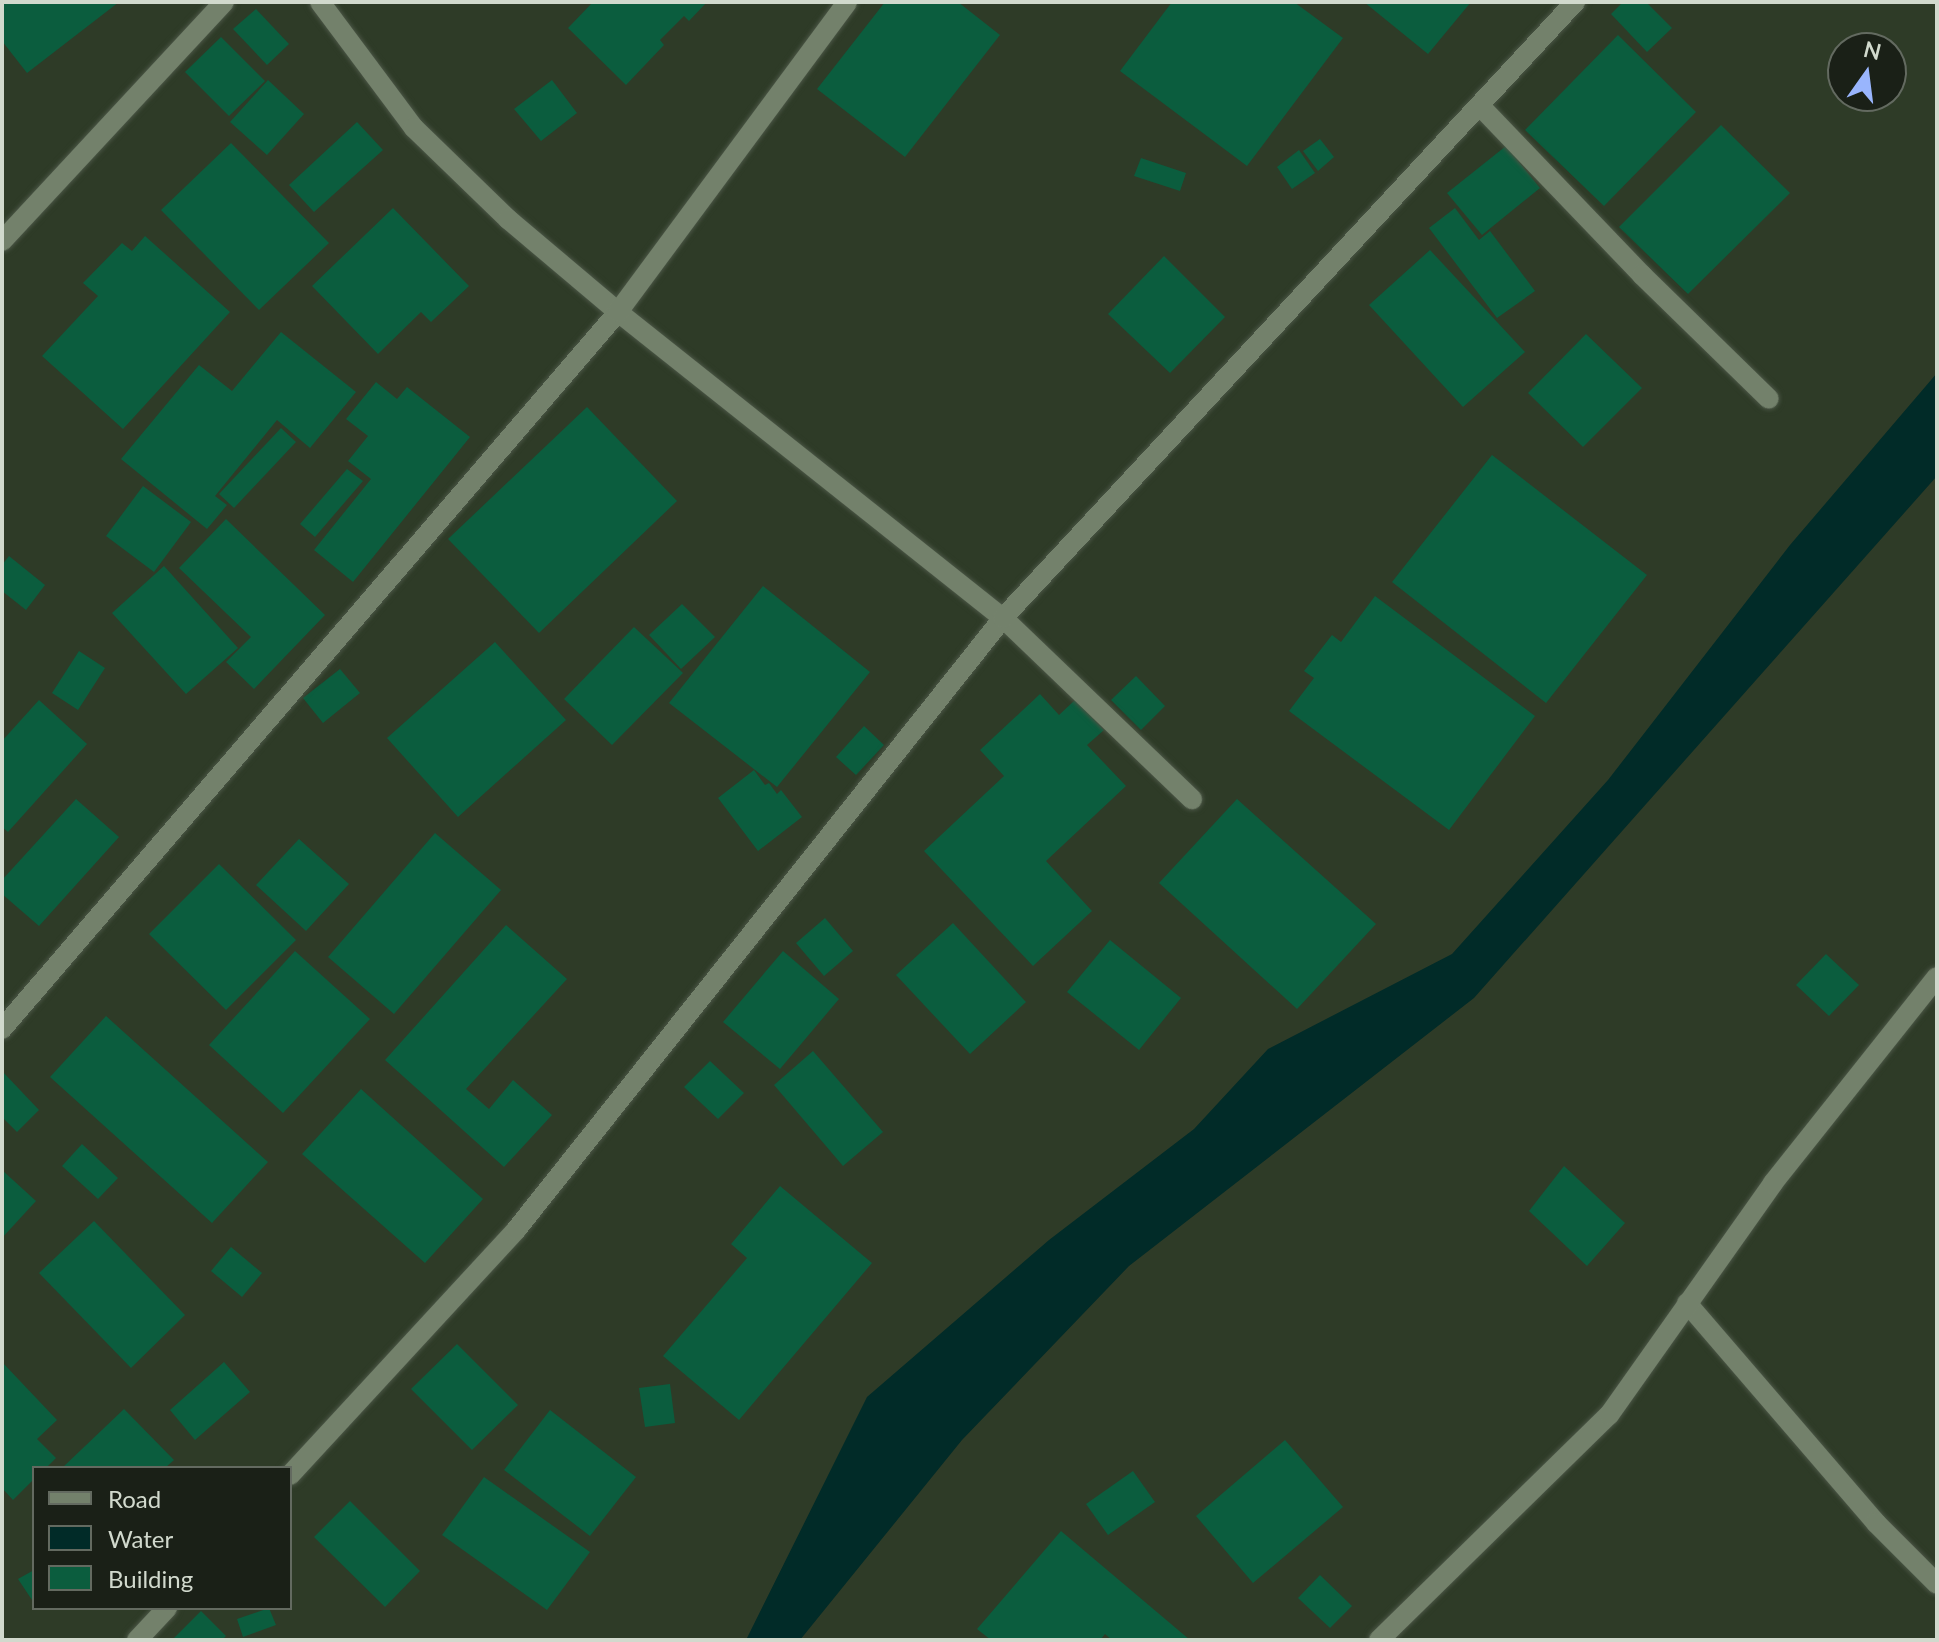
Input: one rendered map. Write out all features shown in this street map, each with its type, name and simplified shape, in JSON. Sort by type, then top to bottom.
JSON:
[{"type":"street","points":[[2,241],[224,2]]},
{"type":"street","points":[[320,2],[414,128],[508,219],[618,312],[1003,618],[1192,799]]},
{"type":"street","points":[[2,1029],[618,312],[847,2]]},
{"type":"street","points":[[292,1473],[516,1230],[1003,618],[1481,107],[1575,2]]},
{"type":"street","points":[[1481,107],[1642,275],[1769,399]]},
{"type":"street","points":[[1379,1640],[1609,1415],[1773,1183],[1937,977]]},
{"type":"street","points":[[1687,1303],[1876,1523],[1937,1584]]},
{"type":"street","points":[[137,1640],[165,1610]]},
{"type":"water","points":[[1937,373],[1937,476],[1474,998],[1129,1266],[962,1440],[800,1640],[746,1640],[867,1397],[1049,1240],[1194,1129],[1268,1049],[1452,954],[1608,780],[1790,545]]},
{"type":"building","points":[[2,2],[119,2],[27,73],[2,41]]},
{"type":"building","points":[[593,2],[707,2],[689,21],[684,16],[660,40],[664,45],[626,85],[568,28]]},
{"type":"building","points":[[885,2],[958,2],[1000,35],[905,157],[817,89]]},
{"type":"building","points":[[1172,2],[1294,2],[1343,38],[1247,166],[1120,71]]},
{"type":"building","points":[[1364,2],[1471,2],[1428,54]]},
{"type":"building","points":[[1623,2],[1646,2],[1672,28],[1647,52],[1611,14]]},
{"type":"building","points":[[256,9],[289,44],[267,65],[233,29]]},
{"type":"building","points":[[1618,35],[1696,112],[1604,206],[1525,130]]},
{"type":"building","points":[[221,37],[265,81],[229,116],[185,72]]},
{"type":"building","points":[[268,80],[304,114],[267,155],[230,122]]},
{"type":"building","points":[[552,80],[577,113],[541,141],[514,109]]},
{"type":"building","points":[[357,122],[383,150],[314,212],[289,185]]},
{"type":"building","points":[[1721,125],[1790,193],[1688,294],[1619,227]]},
{"type":"building","points":[[1320,139],[1334,157],[1318,171],[1303,151]]},
{"type":"building","points":[[231,143],[329,243],[259,310],[161,210]]},
{"type":"building","points":[[1506,146],[1540,188],[1482,235],[1447,193]]},
{"type":"building","points":[[1299,150],[1315,173],[1292,189],[1277,167]]},
{"type":"building","points":[[1141,158],[1186,173],[1180,191],[1134,176]]},
{"type":"building","points":[[393,208],[469,286],[431,322],[421,312],[378,354],[312,286]]},
{"type":"building","points":[[1455,208],[1479,240],[1490,231],[1535,291],[1497,318],[1429,228]]},
{"type":"building","points":[[145,236],[230,312],[123,429],[42,356],[98,296],[83,283],[122,243],[132,251]]},
{"type":"building","points":[[1430,250],[1525,352],[1463,407],[1369,305]]},
{"type":"building","points":[[1164,256],[1225,317],[1170,373],[1108,314]]},
{"type":"building","points":[[281,332],[356,392],[310,448],[277,420],[215,496],[227,505],[207,529],[121,459],[199,365],[232,391]]},
{"type":"building","points":[[1586,334],[1642,388],[1583,447],[1528,393]]},
{"type":"building","points":[[376,382],[397,399],[407,387],[470,437],[353,582],[314,550],[371,479],[348,461],[368,436],[346,419]]},
{"type":"building","points":[[587,407],[677,501],[539,633],[448,539]]},
{"type":"building","points":[[281,428],[296,442],[234,508],[219,494]]},
{"type":"building","points":[[1492,455],[1647,575],[1546,703],[1392,582]]},
{"type":"building","points":[[347,469],[363,481],[315,537],[300,524]]},
{"type":"building","points":[[143,486],[191,522],[154,572],[106,536]]},
{"type":"building","points":[[226,519],[325,615],[254,689],[226,662],[251,637],[179,568]]},
{"type":"building","points":[[9,556],[45,585],[26,610],[2,591],[2,565]]},
{"type":"building","points":[[164,566],[238,648],[186,694],[112,613]]},
{"type":"building","points":[[763,586],[870,672],[777,787],[669,703]]},
{"type":"building","points":[[1375,596],[1535,716],[1449,830],[1289,711],[1314,678],[1304,671],[1332,635],[1341,642]]},
{"type":"building","points":[[682,604],[715,637],[681,669],[649,635]]},
{"type":"building","points":[[634,627],[683,673],[612,745],[564,699]]},
{"type":"building","points":[[495,642],[566,720],[458,817],[387,738]]},
{"type":"building","points":[[79,651],[105,668],[78,710],[52,693]]},
{"type":"building","points":[[340,669],[360,693],[323,723],[303,698]]},
{"type":"building","points":[[1136,676],[1165,706],[1141,730],[1111,700]]},
{"type":"building","points":[[1040,694],[1059,715],[1075,700],[1104,730],[1087,745],[1126,786],[1046,861],[1092,911],[1033,966],[924,851],[1004,776],[980,750]]},
{"type":"building","points":[[39,700],[87,744],[8,832],[2,827],[2,741]]},
{"type":"building","points":[[864,726],[884,745],[856,775],[836,757]]},
{"type":"building","points":[[754,770],[765,785],[769,783],[777,794],[781,790],[802,817],[758,851],[718,798]]},
{"type":"building","points":[[76,799],[119,837],[39,926],[2,894],[2,880]]},
{"type":"building","points":[[1237,799],[1376,924],[1297,1009],[1159,883]]},
{"type":"building","points":[[435,833],[501,890],[394,1014],[328,957]]},
{"type":"building","points":[[299,839],[349,884],[306,931],[256,885]]},
{"type":"building","points":[[219,864],[296,940],[226,1010],[149,934]]},
{"type":"building","points":[[825,918],[853,951],[824,976],[796,943]]},
{"type":"building","points":[[953,923],[1026,1002],[970,1054],[896,975]]},
{"type":"building","points":[[506,925],[567,979],[466,1089],[489,1109],[513,1080],[552,1115],[504,1167],[385,1060]]},
{"type":"building","points":[[1110,940],[1181,998],[1139,1050],[1067,992]]},
{"type":"building","points":[[295,951],[370,1019],[283,1113],[209,1045]]},
{"type":"building","points":[[783,951],[839,999],[780,1069],[723,1022]]},
{"type":"building","points":[[1826,954],[1859,985],[1829,1016],[1796,985]]},
{"type":"building","points":[[106,1016],[268,1162],[212,1223],[50,1077]]},
{"type":"building","points":[[813,1051],[883,1132],[843,1166],[774,1085]]},
{"type":"building","points":[[710,1061],[744,1093],[718,1119],[684,1087]]},
{"type":"building","points":[[2,1071],[39,1110],[17,1132],[2,1117]]},
{"type":"building","points":[[361,1089],[483,1199],[425,1263],[302,1154]]},
{"type":"building","points":[[82,1144],[118,1178],[98,1199],[62,1166]]},
{"type":"building","points":[[1564,1166],[1625,1223],[1587,1266],[1529,1211]]},
{"type":"building","points":[[2,1170],[36,1201],[2,1238]]},
{"type":"building","points":[[780,1186],[872,1263],[739,1420],[663,1356],[747,1258],[731,1244]]},
{"type":"building","points":[[94,1221],[185,1315],[131,1368],[39,1273]]},
{"type":"building","points":[[231,1247],[262,1273],[242,1297],[211,1271]]},
{"type":"building","points":[[457,1344],[518,1405],[472,1450],[411,1389]]},
{"type":"building","points":[[2,1362],[57,1420],[37,1439],[56,1458],[48,1466],[32,1466],[32,1481],[13,1500],[2,1488]]},
{"type":"building","points":[[224,1362],[250,1392],[195,1440],[170,1410]]},
{"type":"building","points":[[670,1384],[675,1423],[645,1427],[639,1388]]},
{"type":"building","points":[[124,1409],[174,1460],[167,1466],[64,1466]]},
{"type":"building","points":[[550,1410],[636,1477],[590,1536],[504,1470]]},
{"type":"building","points":[[1285,1440],[1343,1507],[1253,1583],[1196,1516]]},
{"type":"building","points":[[1133,1471],[1155,1502],[1108,1535],[1086,1504]]},
{"type":"building","points":[[484,1477],[590,1552],[547,1610],[442,1535]]},
{"type":"building","points":[[350,1501],[420,1571],[385,1607],[314,1537]]},
{"type":"building","points":[[1061,1531],[1190,1640],[1112,1640],[1105,1634],[1100,1640],[991,1640],[977,1629]]},
{"type":"building","points":[[32,1571],[32,1600],[18,1579]]},
{"type":"building","points":[[1320,1575],[1352,1606],[1330,1628],[1298,1598]]},
{"type":"building","points":[[270,1610],[276,1625],[243,1637],[237,1619]]},
{"type":"building","points":[[201,1611],[226,1636],[222,1640],[172,1640]]}]
